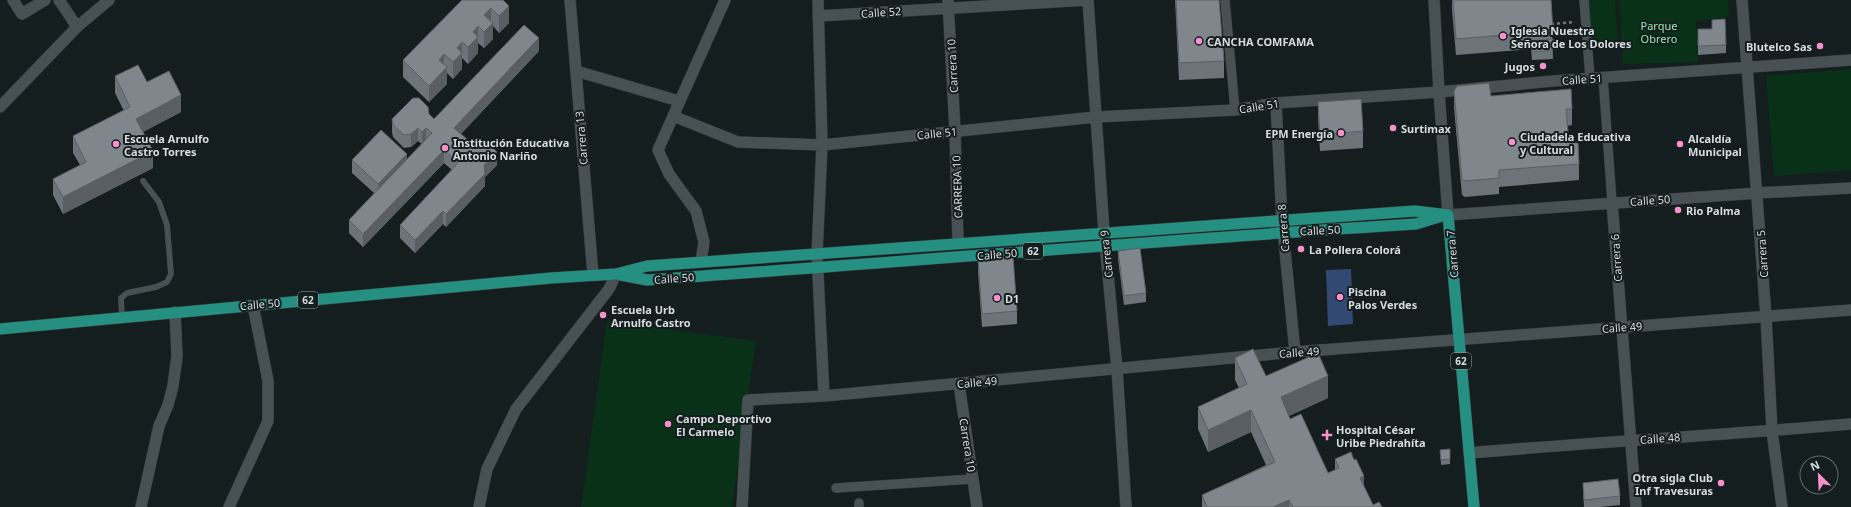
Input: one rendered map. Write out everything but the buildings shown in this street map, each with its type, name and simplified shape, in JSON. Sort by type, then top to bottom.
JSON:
[{"type":"main road","name":"Calle 50","points":[[0,326],[122,317],[616,274],[647,266],[1104,232],[1415,211],[1448,215]]},
{"type":"main road","name":"Calle 50","points":[[616,274],[648,280],[818,268],[1105,245],[1416,224],[1448,215]]},
{"type":"main road","name":"Carrera 7","points":[[1448,215],[1474,507]]},
{"type":"street","points":[[13,0],[22,14],[46,0]]},
{"type":"street","points":[[59,0],[77,27]]},
{"type":"street","points":[[0,107],[77,27],[109,0]]},
{"type":"street","name":"Carrera 13","points":[[570,0],[593,275]]},
{"type":"street","points":[[701,262],[704,242],[696,211],[669,174],[658,150],[724,0]]},
{"type":"street","points":[[818,0],[822,145],[817,254],[824,396]]},
{"type":"street","name":"Calle 52","points":[[818,16],[948,4],[1088,0]]},
{"type":"street","name":"Carrera 9","points":[[1088,0],[1105,245],[1118,369],[1126,507]]},
{"type":"street","points":[[1225,0],[1235,110]]},
{"type":"street","name":"Carrera 7","points":[[1434,0],[1448,215]]},
{"type":"street","points":[[1584,0],[1590,78]]},
{"type":"street","name":"Carrera 5","points":[[1742,0],[1758,192],[1772,430],[1782,507]]},
{"type":"street","name":"Carrera 10","points":[[948,4],[955,132]]},
{"type":"street","name":"Calle 51","points":[[673,116],[738,142],[822,145],[1096,117],[1235,110],[1276,102],[1439,92],[1590,78],[1851,60]]},
{"type":"street","points":[[576,72],[679,101]]},
{"type":"street","name":"Carrera 6","points":[[1603,77],[1621,327],[1632,439],[1636,507]]},
{"type":"street","name":"Carrera 8","points":[[1276,102],[1282,220],[1295,352]]},
{"type":"street","name":"CARRERA 10","points":[[955,132],[958,243]]},
{"type":"street","name":"Calle 50","points":[[1448,215],[1758,192],[1851,188]]},
{"type":"street","points":[[479,507],[487,469],[516,409],[609,289],[616,274]]},
{"type":"street","points":[[229,507],[268,421],[268,381],[253,305]]},
{"type":"street","name":"Calle 49","points":[[742,507],[748,400],[824,396],[1295,352],[1851,310]]},
{"type":"street","points":[[141,507],[159,426],[168,405],[173,386],[177,356],[175,312]]},
{"type":"street","name":"Carrera 10","points":[[958,384],[977,507]]},
{"type":"street","name":"Calle 48","points":[[1470,453],[1632,439],[1851,424]]},
{"type":"street","points":[[836,488],[973,480]]},
{"type":"lane","points":[[122,317],[121,298],[127,293],[156,287],[167,282],[171,274],[167,225],[159,202],[143,181]]},
{"type":"path","points":[[1551,24],[1579,22]]},
{"type":"green space","points":[[1585,0],[1615,0],[1618,45],[1589,46]]},
{"type":"green space","name":"Parque Obrero","points":[[1619,0],[1728,0],[1729,17],[1696,21],[1698,62],[1623,64]]},
{"type":"green space","points":[[1851,69],[1851,170],[1774,176],[1766,76]]},
{"type":"green space","name":"Campo Deportivo El Carmelo","points":[[607,321],[756,341],[732,507],[581,507]]},
{"type":"water","name":"Piscina Palos Verdes","points":[[1351,269],[1353,324],[1328,326],[1326,270]]},
{"type":"place","name":"Iglesia Nuestra Señora de Los Dolores","points":[[1503,36]]},
{"type":"place","name":"CANCHA COMFAMA","points":[[1199,41]]},
{"type":"place","name":"Blutelco Sas","points":[[1820,46]]},
{"type":"place","name":"Jugos","points":[[1543,66]]},
{"type":"place","name":"Surtimax","points":[[1393,128]]},
{"type":"place","name":"EPM Energía","points":[[1341,133]]},
{"type":"place","name":"Ciudadela Educativa y Cultural","points":[[1512,142]]},
{"type":"place","name":"Escuela Arnulfo Castro Torres","points":[[116,144]]},
{"type":"place","name":"Alcaldía Municipal","points":[[1680,144]]},
{"type":"place","name":"Institución Educativa Antonio Nariño","points":[[445,148]]},
{"type":"place","name":"Rio Palma","points":[[1678,210]]},
{"type":"place","name":"La Pollera Colorá","points":[[1301,249]]},
{"type":"place","name":"Piscina Palos Verdes","points":[[1340,297]]},
{"type":"place","name":"D1","points":[[997,298]]},
{"type":"place","name":"Escuela Urb Arnulfo Castro","points":[[603,315]]},
{"type":"place","name":"Campo Deportivo El Carmelo","points":[[668,424]]},
{"type":"place","name":"Hospital César Uribe Piedrahíta","points":[[1327,435]]},
{"type":"place","name":"Otra sigla Club Inf Travesuras","points":[[1721,483]]}]
